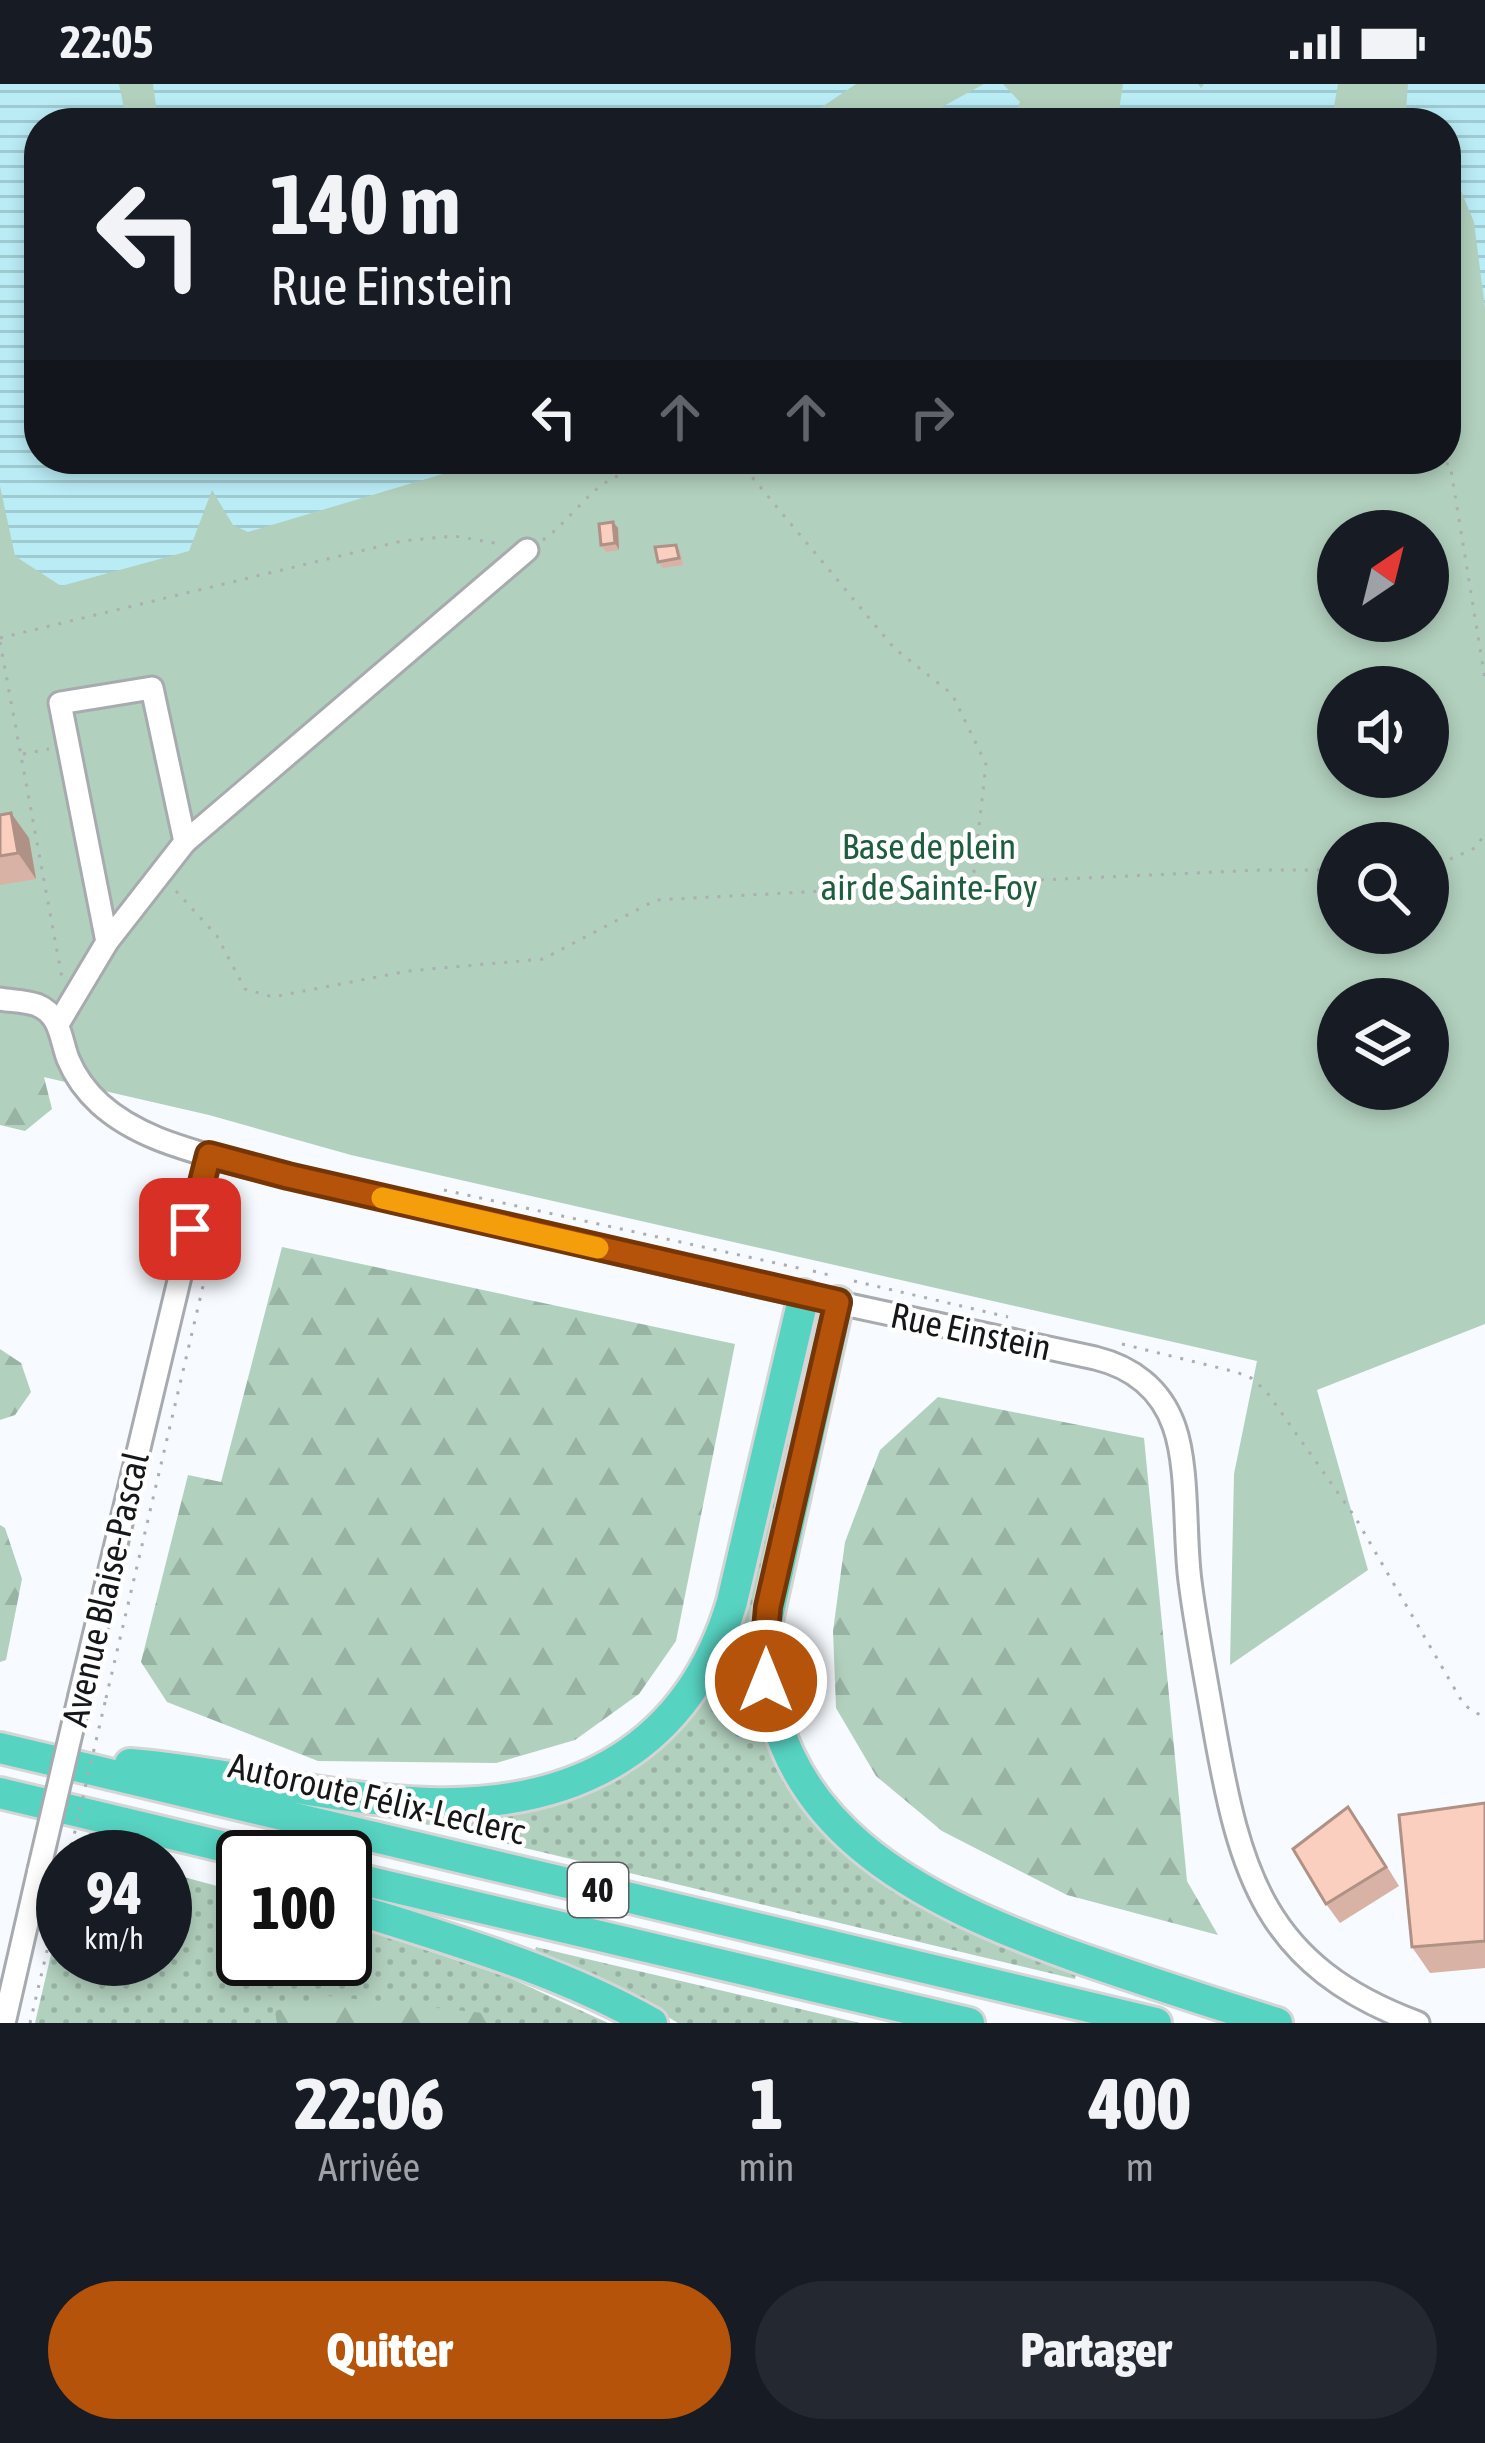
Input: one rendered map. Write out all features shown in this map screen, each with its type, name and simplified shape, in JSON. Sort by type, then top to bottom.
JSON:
[{"type":"highway","points":[[40,1758],[177,1768],[430,1803],[515,1797],[614,1762],[678,1711],[718,1645],[804,1295]]},
{"type":"highway","points":[[838,1302],[766,1625],[769,1700],[782,1741],[803,1781],[850,1837],[897,1874],[949,1904],[1054,1948],[1277,2023]]},
{"type":"highway","name":"Autoroute Félix-Leclerc","points":[[0,1748],[1156,2023]]},
{"type":"highway","points":[[0,1792],[216,1845]]},
{"type":"highway","points":[[141,1827],[216,1858]]},
{"type":"highway","name":"40","points":[[372,1882],[969,2023]]},
{"type":"highway","points":[[372,1915],[549,1974],[652,2023]]},
{"type":"street","points":[[0,999],[39,1006],[58,1024],[107,942],[185,842],[527,550]]},
{"type":"street","points":[[107,942],[60,703],[152,688],[185,842]]},
{"type":"street","name":"Rue Einstein","points":[[58,1024],[69,1061],[98,1102],[148,1135],[209,1155],[1130,1370],[1155,1393],[1174,1426],[1180,1449],[1190,1582],[1228,1800],[1249,1871],[1280,1929],[1311,1961],[1368,2001],[1418,2023]]},
{"type":"street","name":"Avenue Blaise-Pascal","points":[[4,2023],[209,1155]]},
{"type":"path","points":[[58,1024],[64,986],[0,640],[402,542],[454,536],[527,550],[558,530],[607,481],[628,474]]},
{"type":"path","points":[[749,474],[894,648],[952,694],[986,764],[973,883]]},
{"type":"path","points":[[1452,474],[1485,679]]},
{"type":"path","points":[[21,754],[68,745]]},
{"type":"path","points":[[1449,859],[1474,848],[1485,834]]},
{"type":"path","points":[[159,872],[217,936],[244,989],[273,997],[408,970],[542,959],[656,900],[1317,870]]},
{"type":"path","points":[[75,1830],[223,1197]]},
{"type":"path","points":[[30,2023],[39,1986]]},
{"type":"green space","name":"Base de plein air de Sainte-Foy","points":[[0,84],[1485,84],[1485,1324],[1317,1390],[1368,1570],[1230,1665],[1234,1474],[1257,1361],[351,1155],[209,1115],[0,1067]]},
{"type":"green space","points":[[0,1027],[33,1033],[52,1109],[25,1131],[0,1125]]},
{"type":"green space","points":[[282,1247],[735,1344],[676,1641],[639,1694],[575,1740],[496,1763],[318,1761],[167,1702],[141,1662],[188,1475],[221,1482]]},
{"type":"green space","points":[[0,1349],[21,1363],[31,1392],[15,1415],[0,1420]]},
{"type":"green space","points":[[938,1397],[1144,1438],[1187,1881],[1218,1935],[1067,1895],[942,1831],[876,1776],[836,1708],[833,1631],[845,1542],[880,1450]]},
{"type":"green space","points":[[791,1399],[804,1402],[752,1630],[754,1688],[777,1761],[824,1829],[1077,1970],[1075,1979],[416,1822],[416,1813],[467,1815],[686,1719],[732,1647]]},
{"type":"green space","points":[[0,1525],[22,1579],[6,1660],[0,1662]]},
{"type":"green space","points":[[192,1879],[216,1886],[216,1986],[372,1986],[372,1932],[510,1978],[608,2023],[35,2023],[44,1986],[192,1986]]},
{"type":"green space","points":[[536,1947],[860,2023],[678,2023],[638,1999],[533,1957]]},
{"type":"green space","points":[[328,1996],[492,2014],[494,2023],[277,2023],[275,2011]]},
{"type":"water","points":[[0,84],[119,84],[124,108],[24,108],[24,474],[443,474],[248,532],[233,525],[212,490],[189,551],[61,586],[15,556],[0,486]]},
{"type":"water","points":[[153,84],[856,84],[820,108],[156,108]]},
{"type":"water","points":[[984,84],[1003,84],[1020,102],[1017,108],[940,108]]},
{"type":"water","points":[[1123,84],[1198,84],[1201,88],[1204,84],[1338,84],[1334,108],[1119,108]]},
{"type":"water","points":[[1408,84],[1485,84],[1485,308],[1474,222],[1461,191],[1461,108],[1406,108]]},
{"type":"building","points":[[613,522],[615,543],[601,545],[599,524]]},
{"type":"building","points":[[676,545],[679,558],[658,562],[655,547]]},
{"type":"building","points":[[11,813],[18,853],[0,856],[0,815]]},
{"type":"building","points":[[1485,1803],[1485,1941],[1412,1947],[1399,1815]]},
{"type":"building","points":[[1348,1807],[1386,1867],[1326,1904],[1293,1849]]},
{"type":"slow traffic","points":[[382,1198],[598,1248]]},
{"type":"route","points":[[190,1229],[209,1155],[838,1302],[768,1607],[766,1681]]}]
